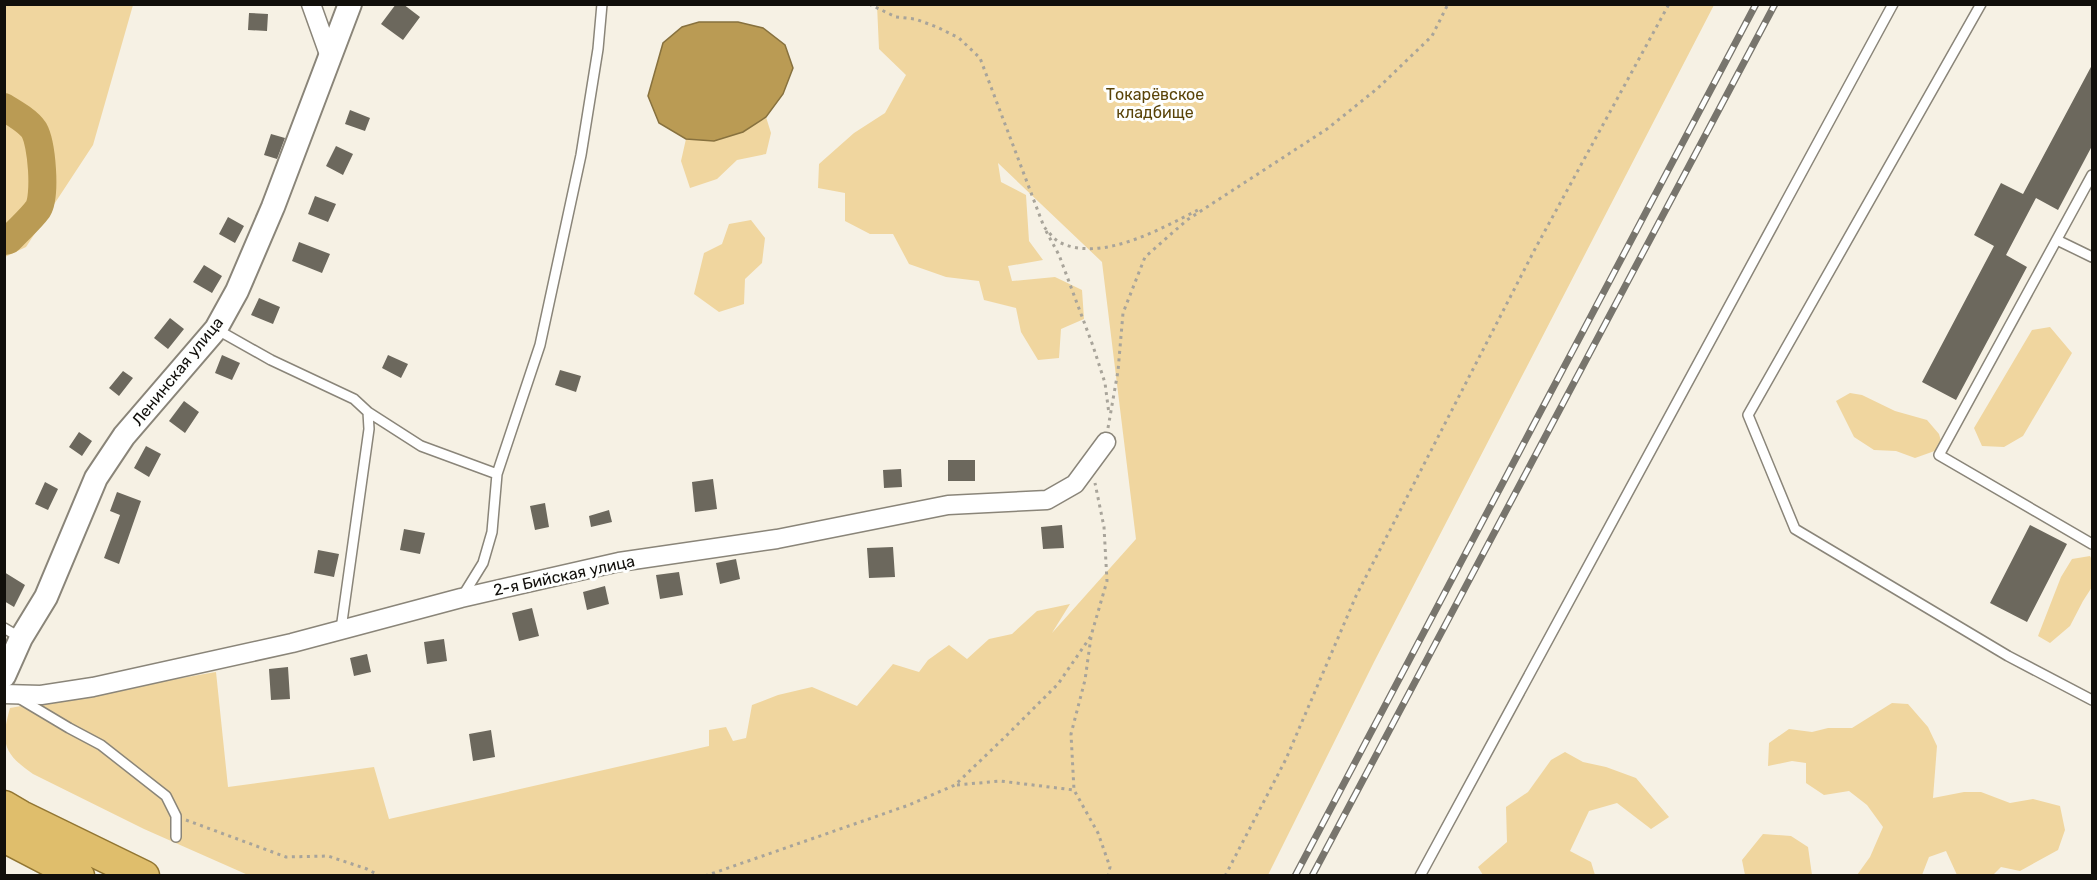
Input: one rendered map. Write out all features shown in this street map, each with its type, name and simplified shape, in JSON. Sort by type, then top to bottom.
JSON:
[{"type":"highway","points":[[9,813],[79,876]]},
{"type":"highway","points":[[9,813],[144,876]]},
{"type":"street","points":[[311,4],[330,57]]},
{"type":"street","name":"Ленинская улица","points":[[7,688],[13,633],[46,597],[96,478],[124,436],[216,329],[237,291],[273,207],[350,4]]},
{"type":"street","name":"2-я Бийская улица","points":[[7,688],[41,695],[93,687],[292,643],[461,598],[619,562],[777,539],[948,504],[1047,500],[1075,484],[1106,442]]},
{"type":"lane","points":[[461,598],[483,563],[492,532],[497,474],[542,334],[581,155],[598,50],[602,4]]},
{"type":"lane","points":[[1420,876],[1893,4]]},
{"type":"lane","points":[[1981,4],[1748,415],[1795,529],[2008,656],[2092,700]]},
{"type":"lane","points":[[2092,175],[1939,455],[2092,544]]},
{"type":"lane","points":[[2057,240],[2092,257]]},
{"type":"lane","points":[[216,329],[271,360],[354,399],[368,412],[421,446],[497,474]]},
{"type":"lane","points":[[341,629],[369,429],[368,412]]},
{"type":"lane","points":[[7,688],[69,729],[101,745],[166,796],[176,816],[176,837]]},
{"type":"path","points":[[869,4],[896,17],[915,19],[937,27],[959,38],[980,58],[1044,227],[1059,255],[1096,355],[1105,383],[1109,419]]},
{"type":"path","points":[[1225,876],[1286,759],[1356,596],[1535,249],[1670,4]]},
{"type":"path","points":[[1044,227],[1058,242],[1078,249],[1114,246],[1158,230],[1213,202]]},
{"type":"path","points":[[1092,636],[1085,680],[1071,734],[1074,790],[1098,833],[1110,867],[1108,876]]},
{"type":"path","points":[[955,785],[1000,781],[1074,790]]},
{"type":"path","points":[[176,816],[286,857],[328,856],[367,869],[380,876]]},
{"type":"green space","points":[[4,5],[133,5],[93,145],[26,247],[5,257]]},
{"type":"green space","name":"Токарёвское кладбище","points":[[877,5],[1714,5],[1374,662],[1268,875],[248,875],[144,829],[33,774],[10,754],[5,739],[5,730],[10,708],[216,672],[228,787],[374,767],[389,819],[709,746],[709,730],[726,727],[733,741],[746,738],[752,705],[778,695],[812,687],[857,706],[893,664],[919,672],[928,660],[949,645],[967,659],[989,639],[1012,634],[1037,611],[1070,604],[1052,633],[1136,539],[1102,262],[998,163],[1001,182],[1026,195],[1029,241],[1043,260],[1008,266],[1012,281],[1055,277],[1082,290],[1084,319],[1061,329],[1059,358],[1038,360],[1021,332],[1016,308],[984,300],[979,281],[946,277],[909,264],[893,234],[870,234],[845,221],[845,193],[818,188],[819,164],[854,133],[885,113],[906,75],[879,49]]},
{"type":"green space","points":[[766,117],[771,133],[766,154],[737,160],[717,179],[690,188],[681,161],[686,139],[714,141],[743,132]]},
{"type":"green space","points":[[751,220],[765,238],[762,263],[745,279],[744,304],[719,312],[694,294],[704,253],[722,244],[729,224]]},
{"type":"green space","points":[[2050,327],[2072,353],[2023,436],[2004,447],[1982,446],[1974,428],[2032,330]]},
{"type":"green space","points":[[1850,393],[1862,395],[1895,411],[1927,420],[1939,434],[1943,448],[1915,458],[1896,451],[1874,450],[1854,437],[1836,401]]},
{"type":"green space","points":[[2090,556],[2092,587],[2070,626],[2050,643],[2038,636],[2061,577],[2072,559]]},
{"type":"green space","points":[[1892,703],[1908,704],[1928,727],[1937,746],[1933,798],[1964,792],[1981,792],[2010,803],[2033,799],[2060,806],[2065,830],[2058,850],[2020,871],[2001,867],[1993,875],[1957,875],[1946,851],[1929,857],[1922,875],[1857,875],[1870,857],[1883,827],[1867,805],[1849,791],[1824,795],[1806,783],[1806,763],[1792,761],[1768,766],[1769,743],[1789,729],[1812,732],[1828,728],[1852,728]]},
{"type":"green space","points":[[1565,752],[1583,762],[1606,767],[1636,778],[1669,817],[1651,829],[1617,803],[1589,811],[1570,851],[1591,862],[1595,875],[1483,875],[1478,867],[1507,842],[1506,807],[1528,792],[1551,760]]},
{"type":"green space","points":[[1763,834],[1791,836],[1808,847],[1812,875],[1745,875],[1742,860]]},
{"type":"shaded area","points":[[699,22],[738,22],[763,28],[785,45],[793,68],[783,94],[766,117],[743,132],[714,141],[686,139],[659,123],[648,96],[663,43],[682,27]]},
{"type":"building","points":[[396,4],[403,4],[420,17],[403,40],[381,24]]},
{"type":"building","points":[[249,13],[268,14],[267,31],[248,30]]},
{"type":"building","points":[[2092,65],[2092,146],[2058,210],[2036,198],[2006,255],[2027,267],[1956,400],[1922,382],[1994,246],[1974,235],[2001,183],[2023,194]]},
{"type":"building","points":[[350,110],[370,118],[365,131],[345,124]]},
{"type":"building","points":[[271,134],[285,138],[277,159],[264,155]]},
{"type":"building","points":[[336,146],[353,154],[343,175],[326,166]]},
{"type":"building","points":[[315,196],[336,204],[328,222],[308,214]]},
{"type":"building","points":[[228,217],[244,226],[235,243],[219,234]]},
{"type":"building","points":[[299,242],[330,254],[322,273],[292,261]]},
{"type":"building","points":[[204,265],[222,276],[212,293],[193,282]]},
{"type":"building","points":[[259,298],[280,307],[273,324],[251,315]]},
{"type":"building","points":[[170,318],[184,329],[168,349],[154,338]]},
{"type":"building","points":[[222,355],[240,363],[232,380],[215,373]]},
{"type":"building","points":[[388,355],[408,364],[401,378],[382,368]]},
{"type":"building","points":[[560,370],[581,376],[576,392],[555,385]]},
{"type":"building","points":[[123,371],[133,378],[119,396],[109,388]]},
{"type":"building","points":[[184,401],[199,412],[185,433],[169,421]]},
{"type":"building","points":[[79,432],[92,441],[82,456],[69,447]]},
{"type":"building","points":[[146,446],[161,454],[149,477],[134,468]]},
{"type":"building","points":[[948,460],[975,460],[975,481],[948,481]]},
{"type":"building","points":[[901,469],[902,487],[884,488],[883,470]]},
{"type":"building","points":[[713,479],[717,509],[695,512],[692,482]]},
{"type":"building","points":[[45,482],[58,489],[48,510],[35,504]]},
{"type":"building","points":[[117,492],[141,501],[119,564],[104,558],[120,515],[110,511]]},
{"type":"building","points":[[545,503],[549,527],[535,530],[530,506]]},
{"type":"building","points":[[609,510],[612,522],[591,527],[589,516]]},
{"type":"building","points":[[1062,525],[1064,548],[1043,549],[1041,527]]},
{"type":"building","points":[[2030,525],[2067,544],[2027,622],[1990,603]]},
{"type":"building","points":[[404,529],[425,533],[420,554],[400,550]]},
{"type":"building","points":[[893,547],[895,577],[869,578],[867,548]]},
{"type":"building","points":[[318,550],[339,554],[334,577],[314,573]]},
{"type":"building","points":[[736,559],[740,579],[720,584],[716,563]]},
{"type":"building","points":[[4,572],[25,585],[14,607],[4,601]]},
{"type":"building","points":[[679,572],[683,595],[660,599],[656,575]]},
{"type":"building","points":[[605,586],[609,604],[587,610],[583,592]]},
{"type":"building","points":[[532,608],[539,636],[519,641],[512,613]]},
{"type":"building","points":[[444,639],[447,661],[427,664],[424,642]]},
{"type":"building","points":[[367,654],[371,672],[354,676],[350,658]]},
{"type":"building","points":[[288,667],[290,699],[271,700],[269,669]]},
{"type":"building","points":[[491,730],[495,757],[473,761],[469,734]]},
{"type":"waterway","points":[[4,107],[25,120],[34,130],[42,170],[42,193],[38,209],[9,240],[4,241]]},
{"type":"railway","points":[[1295,876],[1756,4]]},
{"type":"railway","points":[[1312,876],[1775,4]]}]
